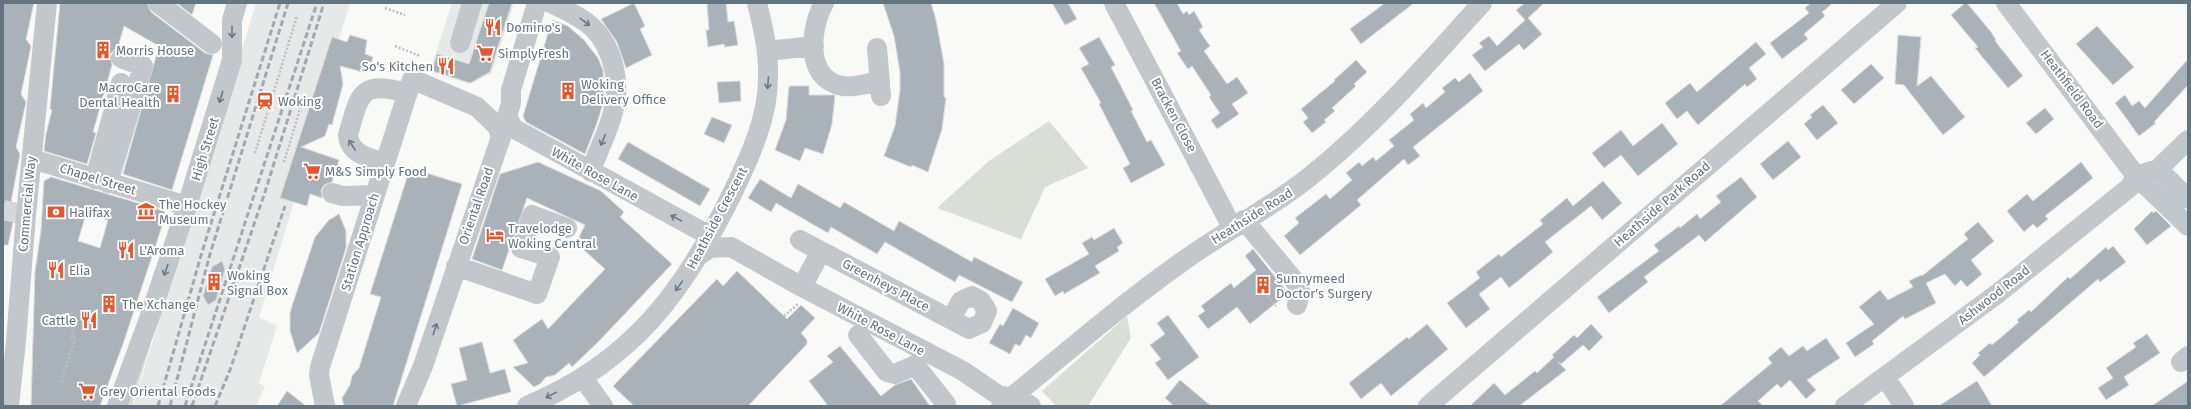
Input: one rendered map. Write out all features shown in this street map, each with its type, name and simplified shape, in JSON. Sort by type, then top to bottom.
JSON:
[{"type":"street","name":"Commercial Way","points":[[9,406],[47,3]]},
{"type":"street","points":[[158,3],[212,44]]},
{"type":"street","name":"High Street","points":[[116,406],[126,384],[187,206],[232,60],[232,20],[237,3]]},
{"type":"street","points":[[457,37],[472,3]]},
{"type":"street","name":"Oriental Road","points":[[410,402],[501,137],[511,103],[511,90],[537,3]]},
{"type":"street","points":[[551,3],[578,17],[593,28],[605,47],[615,73],[617,92],[613,111],[591,172]]},
{"type":"street","name":"Heathside Crescent","points":[[527,406],[583,378],[642,343],[667,302],[701,254],[752,151],[760,129],[768,84],[767,51],[757,3]]},
{"type":"street","points":[[824,3],[816,26],[814,46],[815,63],[823,74],[837,84],[881,89],[877,48]]},
{"type":"street","name":"Bracken Close","points":[[1114,3],[1238,224],[1298,285],[1300,292],[1297,305]]},
{"type":"street","name":"Heathside Road","points":[[1005,402],[1131,298],[1238,224],[1296,187],[1342,150],[1429,61],[1482,3]]},
{"type":"street","name":"Heathside Park Road","points":[[1428,406],[1897,3]]},
{"type":"street","name":"Heathfield Road","points":[[2006,3],[2136,176],[2188,226]]},
{"type":"street","points":[[767,51],[814,46]]},
{"type":"street","points":[[102,181],[143,66],[121,58]]},
{"type":"street","points":[[102,181],[121,83]]},
{"type":"street","points":[[385,163],[368,158],[354,150],[348,141],[348,135],[358,101],[362,94],[374,89],[409,86],[477,107],[491,106],[504,98],[511,90]]},
{"type":"street","name":"Station Approach","points":[[325,406],[319,375],[320,367],[409,86]]},
{"type":"street","points":[[477,107],[497,126],[501,137]]},
{"type":"street","name":"White Rose Lane","points":[[507,116],[513,128],[710,236]]},
{"type":"street","points":[[2136,176],[2158,170],[2188,140]]},
{"type":"street","name":"Chapel Street","points":[[32,159],[187,206]]},
{"type":"street","points":[[2158,170],[2188,199]]},
{"type":"street","name":"Ashwood Road","points":[[1845,406],[2003,289],[2130,187],[2136,176]]},
{"type":"street","points":[[332,194],[344,196],[374,195]]},
{"type":"street","points":[[701,254],[710,248],[731,247],[723,232],[721,214]]},
{"type":"street","points":[[456,266],[537,294],[550,257],[521,248],[532,215],[566,228]]},
{"type":"street","name":"Greenheys Place","points":[[800,240],[951,319]]},
{"type":"street","name":"White Rose Lane","points":[[731,247],[802,287],[920,358],[963,371],[998,395],[1005,402],[1022,400],[1031,406]]},
{"type":"street","points":[[802,287],[821,251]]},
{"type":"street","points":[[858,335],[887,372],[895,374],[920,358],[946,404]]},
{"type":"street","points":[[1885,377],[1904,406]]},
{"type":"street","points":[[583,378],[603,406]]},
{"type":"path","points":[[385,8],[405,15]]},
{"type":"path","points":[[255,153],[296,16]]},
{"type":"path","points":[[395,46],[420,56]]},
{"type":"path","points":[[284,162],[303,99]]},
{"type":"path","points":[[1265,293],[1276,306]]},
{"type":"path","points":[[61,382],[76,339],[72,329],[72,308]]},
{"type":"path","points":[[69,337],[76,339]]},
{"type":"shaded area","points":[[256,3],[350,3],[339,39],[332,37],[280,197],[294,202],[259,317],[277,326],[259,383],[265,387],[256,406],[133,406]]},
{"type":"shaded area","points":[[452,3],[514,3],[492,73],[470,84],[430,71]]},
{"type":"shaded area","points":[[1049,121],[1088,168],[1045,187],[1021,239],[937,208],[989,161]]},
{"type":"shaded area","points":[[1127,316],[1131,338],[1088,406],[1056,406],[1042,391]]},
{"type":"shaded area","points":[[148,342],[151,343],[132,406],[121,406]]},
{"type":"building","points":[[3,3],[34,3],[26,39],[31,46],[21,94],[26,102],[16,147],[20,154],[11,202],[15,206],[8,245],[3,245]]},
{"type":"building","points":[[60,3],[147,3],[151,12],[205,53],[213,55],[172,190],[123,174],[159,46],[124,26],[118,47],[110,54],[112,65],[93,132],[96,133],[87,164],[44,151],[46,134],[52,110],[50,109]]},
{"type":"building","points":[[177,3],[196,3],[192,15]]},
{"type":"building","points":[[489,3],[512,3],[490,72],[470,83],[432,71],[437,54],[469,64]]},
{"type":"building","points":[[634,3],[645,26],[640,29],[652,55],[626,68],[617,42],[601,19]]},
{"type":"building","points":[[707,3],[726,3],[728,22],[734,21],[738,45],[725,47],[724,44],[708,47],[706,30],[709,30]]},
{"type":"building","points":[[883,3],[931,3],[936,20],[944,64],[944,97],[946,98],[942,129],[928,172],[884,156],[895,126],[900,90],[900,72],[894,36]]},
{"type":"building","points":[[1052,3],[1068,3],[1077,19],[1065,25]]},
{"type":"building","points":[[1154,3],[1177,3],[1183,14],[1187,11],[1189,15],[1194,11],[1203,27],[1199,30],[1210,46],[1204,51],[1227,84],[1237,77],[1248,93],[1232,104],[1239,114],[1217,129],[1211,120],[1220,113],[1209,97],[1211,95],[1192,66],[1188,69],[1177,53],[1181,51]]},
{"type":"building","points":[[1385,3],[1414,3],[1361,44],[1350,29]]},
{"type":"building","points":[[1525,3],[1544,3],[1528,18],[1542,34],[1524,50],[1519,44],[1485,71],[1472,55],[1483,47],[1479,43],[1489,36],[1497,46],[1525,20],[1516,10]]},
{"type":"building","points":[[1811,3],[1833,3],[1822,12],[1825,16],[1804,34],[1808,39],[1782,59],[1770,43],[1809,13],[1805,8]]},
{"type":"building","points":[[1967,3],[1991,32],[1996,40],[1995,41],[2023,76],[2008,88],[1975,48],[1978,47],[1951,15]]},
{"type":"building","name":"Woking Delivery Office","points":[[552,20],[568,26],[584,40],[598,58],[603,70],[604,100],[585,154],[526,122],[523,116]]},
{"type":"building","points":[[2097,26],[2134,67],[2113,85],[2076,44]]},
{"type":"building","points":[[350,35],[367,40],[365,54],[373,57],[369,70],[366,73],[340,66],[343,84],[332,125],[329,124],[325,136],[301,147],[339,160],[332,182],[324,185],[321,190],[322,198],[310,194],[307,206],[280,198],[332,37],[347,42]]},
{"type":"building","points":[[1898,35],[1921,37],[1917,86],[1931,76],[1965,117],[1943,135],[1904,85],[1895,84]]},
{"type":"building","points":[[1099,37],[1115,65],[1111,67],[1133,110],[1131,111],[1147,142],[1151,140],[1165,165],[1131,183],[1123,168],[1130,164],[1099,104],[1101,103],[1081,68],[1089,64],[1079,48]]},
{"type":"building","points":[[1756,42],[1766,54],[1749,68],[1757,79],[1747,87],[1745,84],[1698,125],[1687,111],[1677,119],[1665,103],[1690,83],[1697,92]]},
{"type":"building","points":[[2188,59],[2188,85],[2154,122],[2156,123],[2139,136],[2115,103],[2125,95],[2132,106],[2139,101],[2145,108]]},
{"type":"building","points":[[1356,60],[1367,72],[1354,84],[1356,86],[1332,108],[1335,111],[1324,120],[1326,122],[1312,133],[1303,122],[1308,118],[1301,109],[1335,81],[1334,80]]},
{"type":"building","points":[[1871,64],[1884,78],[1854,104],[1841,90]]},
{"type":"building","points":[[1470,73],[1483,91],[1413,147],[1420,156],[1408,165],[1404,159],[1357,200],[1361,205],[1300,255],[1284,236],[1299,223],[1295,218],[1326,194],[1330,199],[1352,180],[1346,173],[1359,162],[1362,166],[1373,157],[1376,161],[1394,146],[1389,140],[1414,120],[1410,114],[1423,103],[1426,108],[1445,92],[1442,88],[1455,78],[1459,82]]},
{"type":"building","points":[[740,81],[741,101],[719,103],[717,82]]},
{"type":"building","points":[[789,86],[809,86],[809,95],[835,95],[832,124],[823,154],[805,148],[800,161],[775,150],[786,120]]},
{"type":"building","points":[[1823,105],[1838,123],[1817,140],[1804,124],[1812,117],[1810,115]]},
{"type":"building","points":[[2045,108],[2054,119],[2036,134],[2026,123]]},
{"type":"building","points":[[712,117],[732,125],[724,143],[704,134]]},
{"type":"building","points":[[1662,123],[1678,144],[1638,176],[1621,155],[1604,168],[1592,153],[1621,130],[1633,146]]},
{"type":"building","points":[[1788,141],[1801,157],[1773,180],[1760,164]]},
{"type":"building","points":[[628,142],[710,189],[700,206],[618,159]]},
{"type":"building","points":[[538,162],[601,191],[624,212],[620,217],[672,264],[600,340],[572,367],[569,363],[555,375],[546,377],[540,384],[534,387],[513,367],[528,363],[513,340],[542,319],[548,329],[605,269],[576,243],[585,225],[527,198],[502,270],[472,259],[500,174]]},
{"type":"building","points":[[2081,162],[2093,178],[2045,216],[2048,219],[2037,228],[2033,224],[2024,232],[2007,211],[2027,194],[2033,201]]},
{"type":"building","points":[[410,168],[462,184],[393,406],[344,406],[342,398],[350,385],[352,376],[359,368],[381,297],[370,294]]},
{"type":"building","points":[[51,177],[164,211],[166,214],[123,344],[100,406],[31,406],[35,272],[41,230],[44,181]],"holes":[[[86,214],[108,220],[100,248],[78,241]]]},
{"type":"building","points":[[1741,177],[1757,197],[1705,242],[1699,235],[1644,277],[1648,282],[1609,313],[1597,297],[1659,251],[1654,245],[1679,226],[1680,228],[1697,214],[1700,219],[1721,202],[1716,196]]},
{"type":"building","points":[[760,179],[791,198],[798,184],[840,208],[844,202],[894,231],[899,221],[972,262],[974,257],[1023,282],[1012,302],[959,275],[955,282],[885,242],[877,254],[831,227],[828,233],[776,203],[771,212],[748,198]]},
{"type":"building","points":[[1603,181],[1622,203],[1602,220],[1591,206],[1545,242],[1553,252],[1509,288],[1501,277],[1479,294],[1490,309],[1466,328],[1447,303],[1480,278],[1476,272],[1499,254],[1501,257],[1543,224],[1540,220],[1567,198],[1573,206]]},
{"type":"building","points":[[2152,211],[2153,213],[2156,211],[2171,226],[2147,245],[2134,229]]},
{"type":"building","points":[[339,214],[346,231],[346,248],[319,333],[297,353],[290,331],[290,314],[292,306],[315,237],[329,220]]},
{"type":"building","points":[[1978,222],[1994,241],[1971,260],[1982,274],[1967,287],[1961,280],[1955,286],[1945,274],[1926,283],[1936,303],[1905,319],[1903,316],[1872,341],[1874,344],[1855,357],[1846,343],[1874,324],[1859,307],[1880,290],[1888,300],[1913,287],[1909,281],[1921,275],[1922,276],[1968,239],[1964,234]]},
{"type":"building","points":[[1114,228],[1123,243],[1117,247],[1119,251],[1095,266],[1100,273],[1064,294],[1063,291],[1055,296],[1045,279],[1089,254],[1082,243],[1092,237],[1094,240]]},
{"type":"building","points":[[2113,246],[2126,262],[2100,282],[2098,279],[1984,377],[1972,363],[1980,355],[1978,353],[1990,343],[1992,345],[2019,322],[2017,320],[2029,310],[2031,312],[2068,277],[2070,279],[2106,247],[2108,250]]},
{"type":"building","name":"Sunnymeed Doctor's Surgery","points":[[1253,249],[1288,293],[1250,324],[1237,307],[1208,329],[1198,316],[1205,311],[1201,306],[1231,283],[1234,288],[1256,270],[1245,256]]},
{"type":"building","name":"Woking Signal Box","points":[[222,261],[225,269],[216,300],[208,305],[203,296],[212,267]]},
{"type":"building","points":[[737,271],[787,319],[801,305],[815,318],[801,333],[807,340],[807,344],[748,406],[634,406],[613,386],[717,279],[723,286]]},
{"type":"building","points":[[1013,308],[1039,323],[1031,338],[1026,335],[1020,346],[1015,344],[1010,354],[989,343],[1000,324],[1003,326]]},
{"type":"building","points":[[1168,315],[1199,357],[1168,380],[1155,363],[1161,359],[1150,345],[1165,334],[1157,323]]},
{"type":"building","points":[[1427,324],[1448,349],[1391,396],[1381,383],[1361,399],[1349,383],[1407,337],[1409,339]]},
{"type":"building","points":[[1591,324],[1603,337],[1589,351],[1583,345],[1561,364],[1558,362],[1566,370],[1519,406],[1470,406],[1494,383],[1505,395],[1535,371],[1537,373],[1554,357],[1552,355],[1574,335],[1577,338]]},
{"type":"building","points":[[2147,334],[2160,353],[2124,377],[2129,385],[2106,400],[2098,388],[2113,378],[2106,368],[2136,347],[2133,343]]},
{"type":"building","points":[[1826,338],[1840,358],[1807,380],[1816,390],[1806,399],[1790,380],[1781,388],[1777,384],[1758,401],[1763,406],[1720,406],[1772,363],[1768,358],[1781,347],[1789,356],[1803,346],[1807,351]]},
{"type":"building","points":[[482,342],[490,373],[505,369],[511,392],[457,406],[451,384],[467,380],[459,348]]},
{"type":"building","points":[[840,346],[881,396],[895,385],[911,379],[930,406],[828,406],[809,381],[833,362],[827,356]]},
{"type":"building","points":[[1180,380],[1211,406],[1174,406],[1165,398]]},
{"type":"building","points":[[1977,381],[1992,406],[1939,406]]},
{"type":"building","points":[[2188,381],[2188,406],[2152,406]]},
{"type":"building","points":[[287,391],[306,406],[277,406]]},
{"type":"tunnel","points":[[3,210],[26,215]]},
{"type":"railway","points":[[158,406],[202,252],[280,3]]},
{"type":"railway","points":[[170,406],[210,254],[288,3]]},
{"type":"railway","points":[[185,406],[317,3]]},
{"type":"railway","points":[[192,406],[265,192],[324,3]]},
{"type":"railway","points":[[215,406],[230,370],[285,206]]},
{"type":"place","name":"Domino's","points":[[493,27]]},
{"type":"place","name":"Morris House","points":[[103,50]]},
{"type":"place","name":"SimplyFresh","points":[[485,53]]},
{"type":"place","name":"So's Kitchen","points":[[446,66]]},
{"type":"place","name":"Woking Delivery Office","points":[[568,91]]},
{"type":"place","name":"MacroCare Dental Health","points":[[173,94]]},
{"type":"place","name":"Woking","points":[[265,101]]},
{"type":"place","name":"M&S Simply Food","points":[[312,171]]},
{"type":"place","name":"The Hockey Museum","points":[[146,211]]},
{"type":"place","name":"Halifax","points":[[56,212]]},
{"type":"place","name":"Travelodge Woking Central","points":[[495,235]]},
{"type":"place","name":"L'Aroma","points":[[126,250]]},
{"type":"place","name":"Elia","points":[[56,270]]},
{"type":"place","name":"Woking Signal Box","points":[[214,282]]},
{"type":"place","name":"Sunnymeed Doctor's Surgery","points":[[1263,285]]},
{"type":"place","name":"The Xchange","points":[[109,304]]},
{"type":"place","name":"Cattle","points":[[89,320]]},
{"type":"place","name":"Grey Oriental Foods","points":[[87,391]]}]
